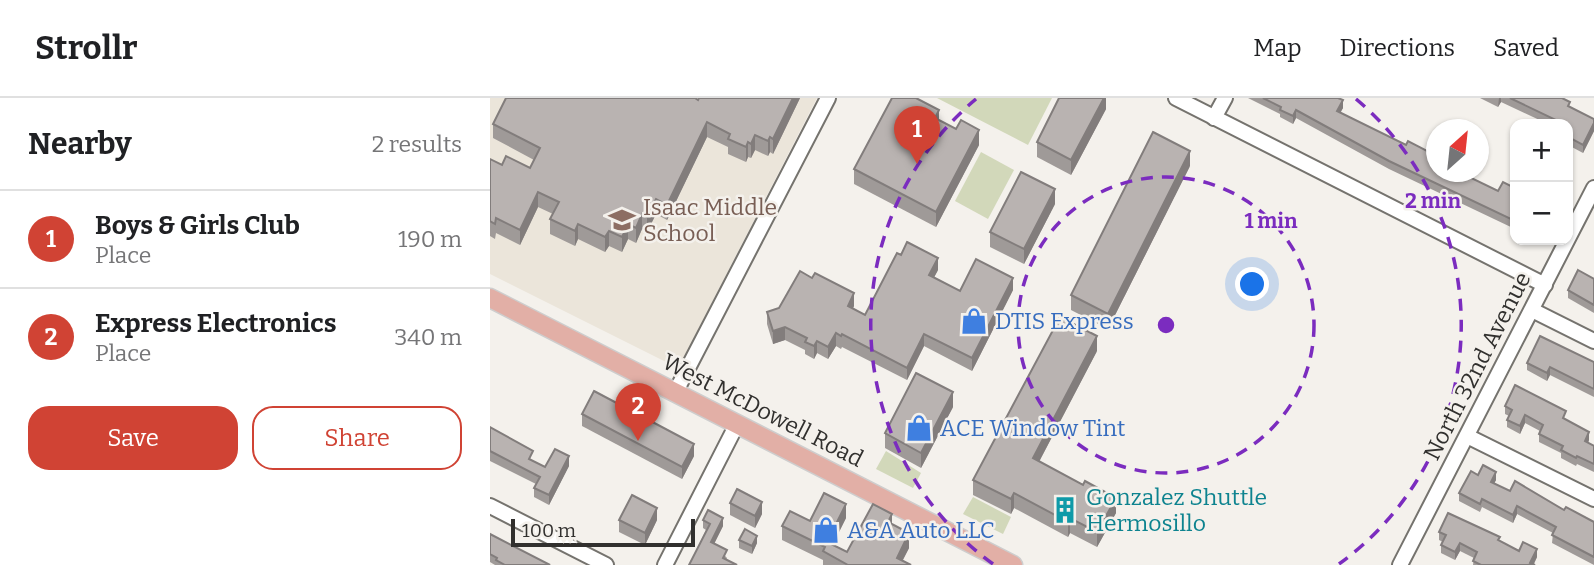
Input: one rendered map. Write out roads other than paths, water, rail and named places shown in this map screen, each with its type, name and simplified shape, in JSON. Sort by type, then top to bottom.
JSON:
[{"type":"main road","name":"West McDowell Road","points":[[490,298],[1013,565]]},
{"type":"street","points":[[676,393],[828,98]]},
{"type":"street","points":[[1176,98],[1545,285]]},
{"type":"street","points":[[1214,118],[1224,98]]},
{"type":"street","name":"North 32nd Avenue","points":[[1402,564],[1594,188]]},
{"type":"street","points":[[1532,310],[1594,341]]},
{"type":"street","points":[[665,565],[737,424]]},
{"type":"street","points":[[1467,436],[1594,499]]},
{"type":"street","points":[[490,506],[606,565]]},
{"type":"place","name":"Boys & Girls Club","points":[[917,164]]},
{"type":"place","name":"Isaac Middle School","points":[[622,220]]},
{"type":"place","name":"DTIS Express","points":[[974,321]]},
{"type":"place","name":"ACE Window Tint","points":[[919,428]]},
{"type":"place","name":"Express Electronics","points":[[638,441]]},
{"type":"place","name":"Gonzalez Shuttle Hermosillo","points":[[1065,510]]},
{"type":"place","name":"A&A Auto LLC","points":[[826,530]]}]
